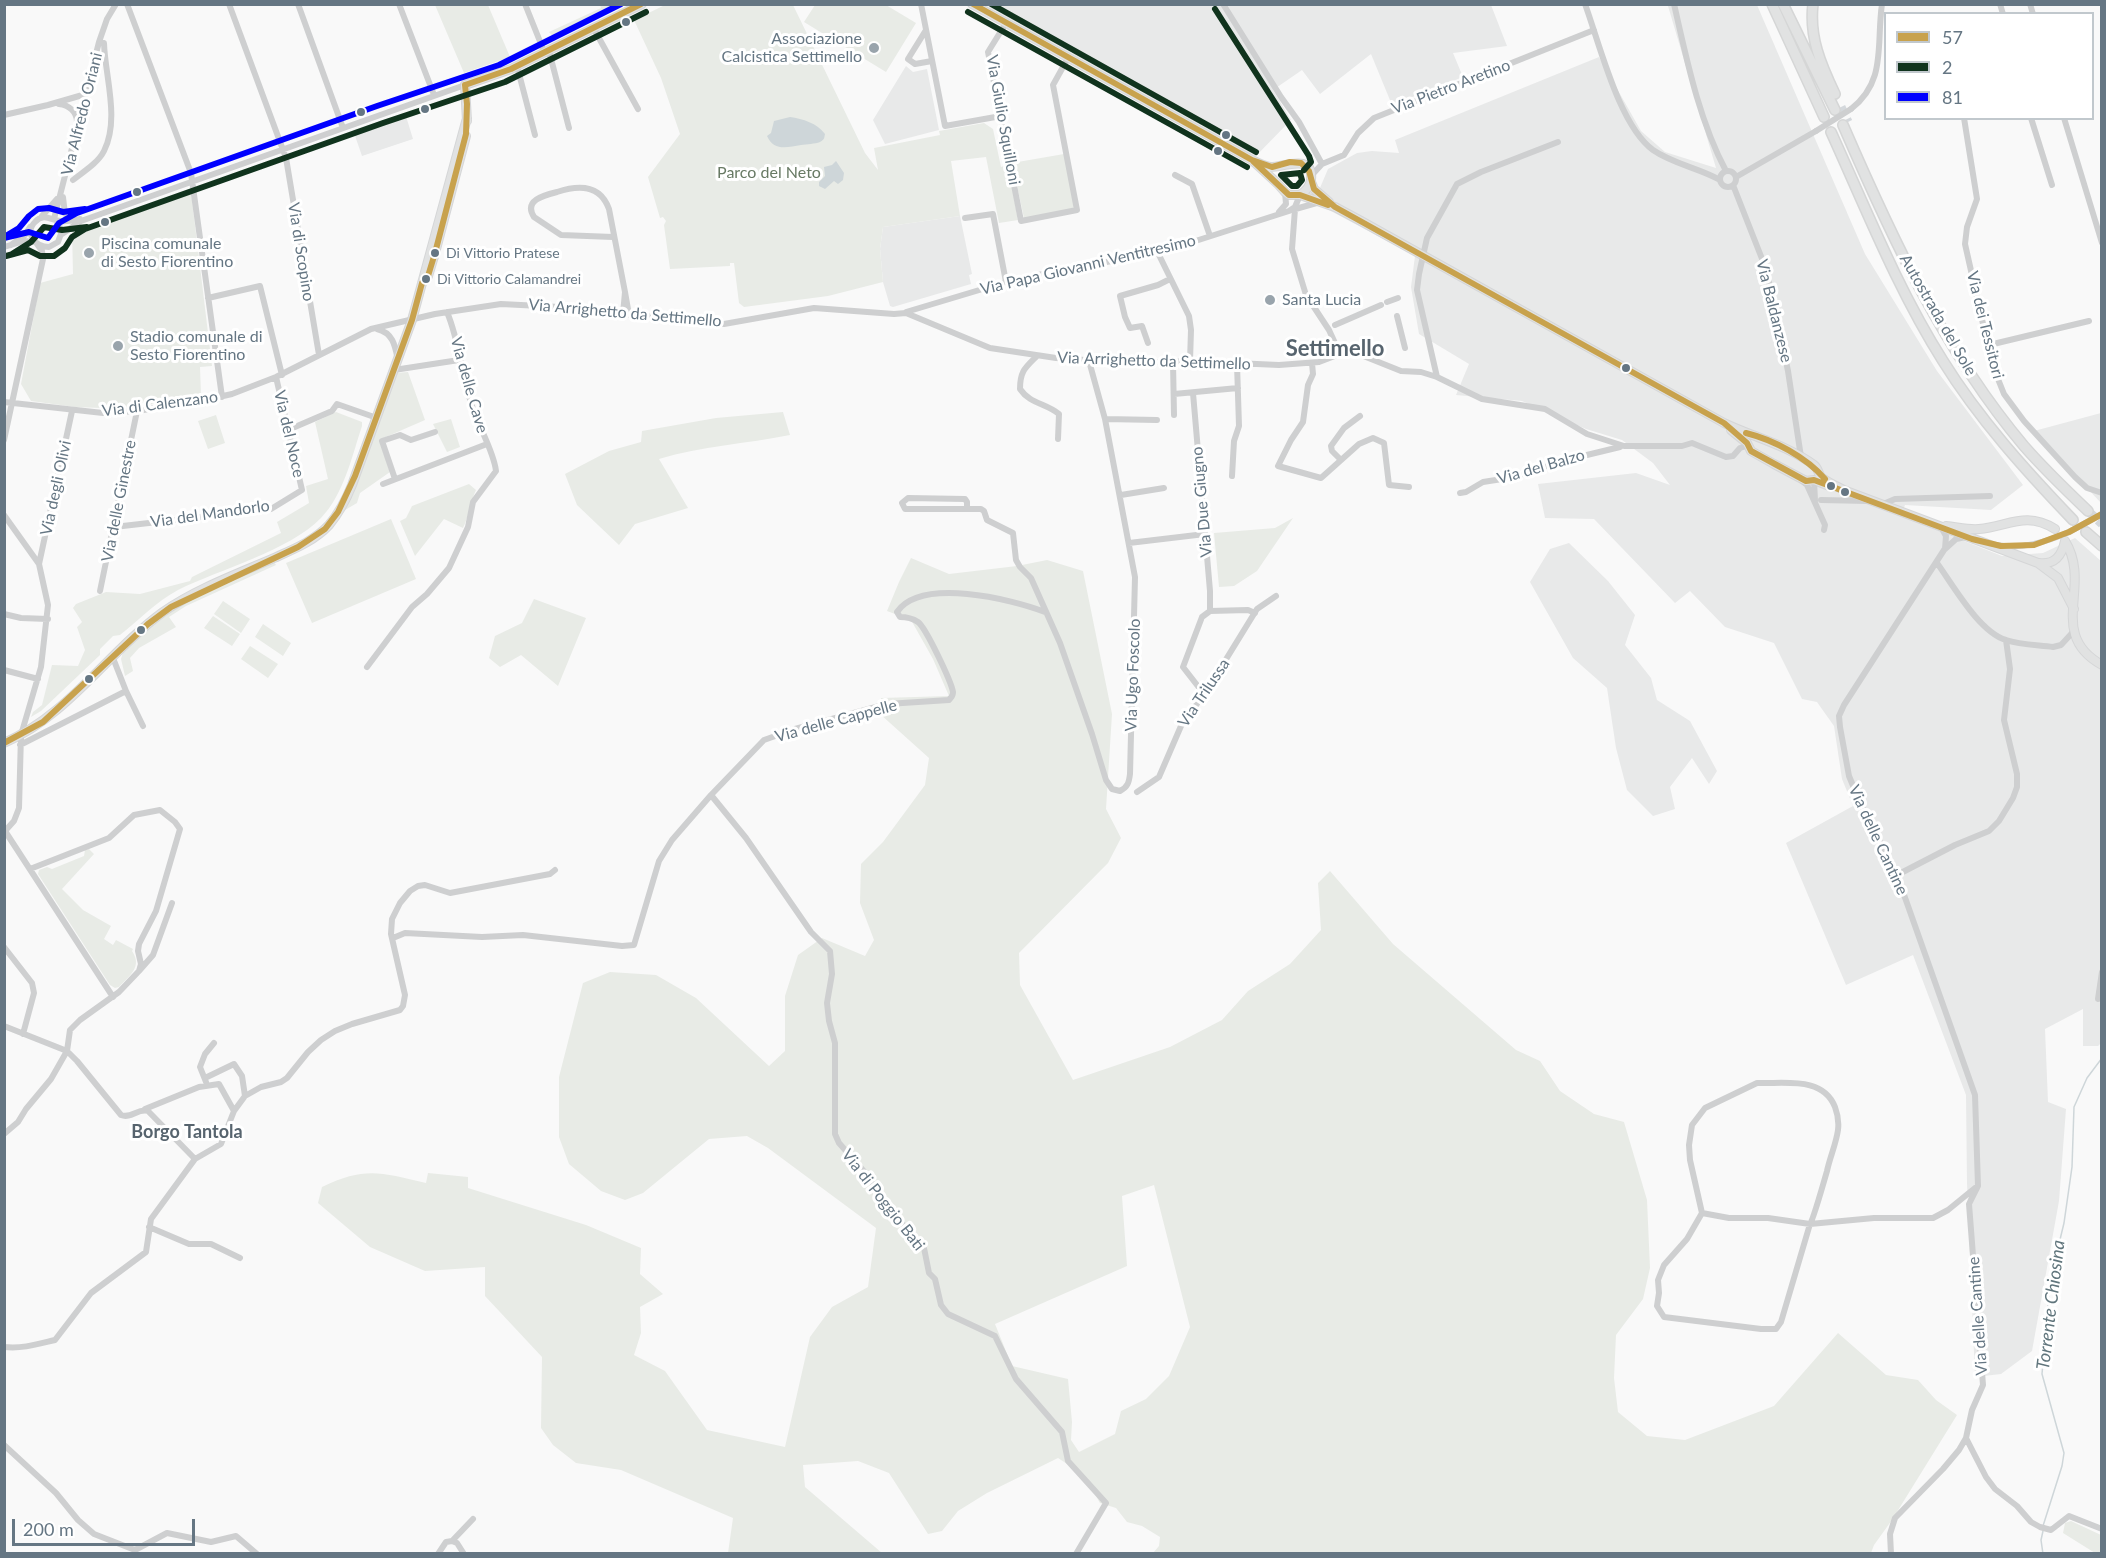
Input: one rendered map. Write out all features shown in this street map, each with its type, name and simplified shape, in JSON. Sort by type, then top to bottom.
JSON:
[{"type":"highway","points":[[1772,4],[1824,117]]},
{"type":"highway","points":[[1783,4],[1838,108],[1815,49],[1813,4]]},
{"type":"highway","name":"Autostrada del Sole","points":[[1845,124],[1866,178],[1914,279],[1941,329],[1962,362],[2024,445],[2088,512]]},
{"type":"highway","name":"Autostrada del Sole","points":[[1831,132],[1893,268],[1922,326],[1943,361],[2011,453],[2073,520]]},
{"type":"highway","points":[[2086,532],[2102,546]]},
{"type":"main road","points":[[4,743],[50,716],[155,619],[177,603],[298,547],[325,529],[344,504],[412,320],[467,118],[465,85],[517,66],[642,4]]},
{"type":"main road","points":[[972,4],[1252,160],[1267,166],[1301,163],[1310,171],[1317,192],[1335,207]]},
{"type":"main road","points":[[1252,160],[1289,195],[1300,195],[1335,207],[1724,423],[1747,434],[1759,436],[1787,450],[1813,465],[1821,476],[1840,489]]},
{"type":"main road","points":[[1278,184],[1279,173],[1285,165]]},
{"type":"main road","points":[[1300,195],[1307,190],[1311,179]]},
{"type":"main road","points":[[1724,423],[1749,445],[1751,451],[1796,476],[1808,482],[1814,480],[1818,475],[1818,470]]},
{"type":"main road","points":[[1749,445],[1751,439],[1759,436]]},
{"type":"main road","points":[[1814,480],[1881,506],[1964,532],[1970,538],[2038,563],[2047,564],[2057,559],[2065,541],[2072,554],[2076,594],[2073,632],[2081,649],[2102,665]]},
{"type":"main road","points":[[1939,526],[1980,529],[2011,521],[2030,520],[2045,523],[2055,529]]},
{"type":"main road","points":[[2038,563],[2058,578],[2074,609]]},
{"type":"street","name":"Via Alfredo Oriani","points":[[55,219],[99,42],[107,19],[116,4]]},
{"type":"street","points":[[127,4],[193,182],[222,397]]},
{"type":"street","name":"Via di Scopino","points":[[229,4],[283,149],[319,355]]},
{"type":"street","points":[[298,4],[343,128]]},
{"type":"street","points":[[399,4],[434,95]]},
{"type":"street","points":[[525,4],[547,52],[569,128]]},
{"type":"street","points":[[921,4],[946,126],[1001,116]]},
{"type":"street","points":[[1222,4],[1299,122],[1322,164]]},
{"type":"street","points":[[1585,4],[1623,110],[1639,136],[1665,157],[1720,180],[1725,186],[1733,185],[1736,177],[1851,109],[1868,94],[1876,75],[1882,4]]},
{"type":"street","points":[[1674,4],[1698,101],[1715,149],[1726,171],[1736,177]]},
{"type":"street","name":"Via Giulio Squilloni","points":[[1006,23],[988,52],[1021,221],[1077,210],[1053,85],[1068,58]]},
{"type":"street","points":[[594,29],[638,109]]},
{"type":"street","points":[[926,29],[908,59],[915,64],[932,61]]},
{"type":"street","name":"Via Pietro Aretino","points":[[1311,179],[1322,164],[1344,155],[1358,133],[1374,118],[1594,30]]},
{"type":"street","name":"Via Alfredo Oriani","points":[[73,180],[104,151],[110,122],[112,110],[105,66],[105,42],[99,42]]},
{"type":"street","points":[[517,66],[535,135]]},
{"type":"street","points":[[8,246],[24,241],[46,248],[54,245],[73,225],[93,217],[465,85]]},
{"type":"street","points":[[4,115],[86,94]]},
{"type":"street","points":[[55,103],[72,109],[77,125]]},
{"type":"street","name":"Via dei Tessitori","points":[[1964,120],[1977,199],[1967,226],[1965,244],[1992,364],[2000,385],[2013,406],[2075,477],[2087,488],[2102,493]]},
{"type":"street","points":[[2032,120],[2052,185]]},
{"type":"street","points":[[2065,120],[2102,243]]},
{"type":"street","points":[[1437,377],[1418,290],[1427,238],[1457,184],[1481,172],[1558,142]]},
{"type":"street","points":[[1720,180],[1726,171]]},
{"type":"street","points":[[1175,175],[1192,184],[1210,236]]},
{"type":"street","name":"Via Baldanzese","points":[[1733,185],[1766,269],[1788,371],[1802,459]]},
{"type":"street","name":"Via Alfredo Oriani","points":[[64,186],[65,214]]},
{"type":"street","name":"Via Alfredo Oriani","points":[[8,246],[25,235],[52,207],[64,186]]},
{"type":"street","points":[[613,237],[558,234],[534,217],[531,206],[538,198],[573,187],[585,187],[599,194],[606,201],[625,292],[626,314]]},
{"type":"street","points":[[1270,217],[1280,212],[1286,204],[1285,192]]},
{"type":"street","points":[[1300,195],[1292,210],[1292,249],[1306,295],[1331,327],[1340,354]]},
{"type":"street","name":"Via Papa Giovanni Ventitresimo","points":[[906,313],[1006,282],[1158,252],[1320,202]]},
{"type":"street","points":[[965,218],[993,214],[1006,282]]},
{"type":"street","points":[[4,440],[8,403],[43,256],[42,249],[31,234],[37,220],[48,217],[62,221],[93,217]]},
{"type":"street","points":[[55,219],[60,224],[62,234]]},
{"type":"street","points":[[1158,252],[1189,316],[1190,362]]},
{"type":"street","points":[[1148,343],[1142,326],[1130,328],[1120,296],[1158,285],[1170,279]]},
{"type":"street","name":"Via del Noce","points":[[208,298],[260,286],[302,490]]},
{"type":"street","points":[[1331,327],[1398,298]]},
{"type":"street","name":"Via Arrighetto da Settimello","points":[[412,320],[490,305],[516,304],[724,324],[814,308],[906,313],[990,348],[1037,356],[1089,361],[1278,366],[1312,363],[1340,354],[1356,353],[1401,371],[1421,372],[1437,377],[1482,399],[1545,409],[1587,434],[1624,446],[1682,446],[1692,443],[1726,457],[1733,456],[1738,450],[1749,445]]},
{"type":"street","name":"Via delle Cave","points":[[366,667],[412,607],[427,594],[449,568],[468,527],[473,502],[496,471],[472,407],[459,360],[455,333],[447,312]]},
{"type":"street","points":[[1398,314],[1405,348]]},
{"type":"street","name":"Via di Calenzano","points":[[8,403],[103,413],[137,411],[222,397],[279,376],[373,329],[412,320]]},
{"type":"street","points":[[1989,345],[2089,321]]},
{"type":"street","points":[[373,329],[390,335],[398,360]]},
{"type":"street","points":[[1037,356],[1022,372],[1020,389],[1035,403],[1050,407],[1059,414],[1058,439]]},
{"type":"street","points":[[394,370],[459,360]]},
{"type":"street","name":"Via Ugo Foscolo","points":[[1045,612],[1066,658],[1106,780],[1112,789],[1120,791],[1128,786],[1130,774],[1135,577],[1106,419],[1089,361]]},
{"type":"street","points":[[1173,362],[1174,415]]},
{"type":"street","points":[[1312,363],[1313,374],[1308,385],[1303,422],[1278,466],[1321,478],[1367,439],[1378,439],[1384,442],[1389,485],[1409,487]]},
{"type":"street","points":[[1232,476],[1234,441],[1239,426],[1237,364]]},
{"type":"street","points":[[1174,394],[1238,388]]},
{"type":"street","name":"Via Due Giugno","points":[[1193,393],[1210,611]]},
{"type":"street","points":[[288,430],[332,411],[337,404],[376,418]]},
{"type":"street","name":"Via degli Olivi","points":[[39,564],[72,411]]},
{"type":"street","name":"Via delle Ginestre","points":[[100,591],[137,411]]},
{"type":"street","points":[[1341,460],[1332,452],[1331,446],[1344,428],[1360,416]]},
{"type":"street","points":[[1106,419],[1157,420]]},
{"type":"street","points":[[1732,431],[1738,450]]},
{"type":"street","points":[[395,479],[382,441],[400,435],[411,440],[435,432]]},
{"type":"street","points":[[1787,450],[1796,445],[1798,441]]},
{"type":"street","points":[[383,484],[487,444]]},
{"type":"street","name":"Via del Balzo","points":[[1460,493],[1483,482],[1515,477],[1581,455],[1624,446]]},
{"type":"street","points":[[1796,476],[1807,485],[1824,530]]},
{"type":"street","points":[[1814,480],[1816,508]]},
{"type":"street","points":[[1120,495],[1164,488]]},
{"type":"street","points":[[1816,508],[1821,500],[1833,490],[1840,489]]},
{"type":"street","name":"Via del Mandorlo","points":[[114,527],[271,509],[302,490]]},
{"type":"street","points":[[1881,506],[1895,500],[1990,496]]},
{"type":"street","points":[[967,508],[968,502],[965,499],[908,498],[902,503],[904,509],[984,510],[987,520],[1013,533],[1016,560],[1031,578],[1045,612]]},
{"type":"street","points":[[1821,500],[1868,501]]},
{"type":"street","points":[[1981,542],[2001,546],[2025,546],[2069,532],[2102,514]]},
{"type":"street","points":[[4,515],[39,564],[48,600],[44,651],[21,735],[20,808],[14,821],[5,831],[113,996]]},
{"type":"street","points":[[1939,526],[1946,536],[1944,550]]},
{"type":"street","points":[[1129,543],[1205,534]]},
{"type":"street","points":[[1944,550],[1956,539],[1970,538]]},
{"type":"street","name":"Via delle Cantine","points":[[1944,550],[1900,616],[1839,716],[1849,776],[1861,805],[1897,875],[1975,1095],[1978,1186],[1969,1204],[1983,1385],[1972,1410],[1966,1438]]},
{"type":"street","points":[[1937,563],[1981,622],[1993,633],[2006,640],[2053,647],[2061,645],[2073,632]]},
{"type":"street","name":"Via delle Cappelle","points":[[393,939],[405,933],[482,937],[523,935],[622,946],[634,945],[659,861],[672,840],[764,740],[795,729],[884,705],[952,698],[953,693],[943,667],[921,624],[910,618],[900,617],[897,612],[902,605],[919,596],[966,594],[1022,604],[1045,612]]},
{"type":"street","name":"Via Trilussa","points":[[1137,792],[1159,777],[1181,726],[1255,613],[1264,603],[1276,596]]},
{"type":"street","points":[[1204,694],[1183,667],[1202,617],[1210,611],[1248,610],[1255,613]]},
{"type":"street","points":[[4,614],[21,618],[48,619]]},
{"type":"street","points":[[1897,875],[1955,845],[1989,831],[1999,821],[2013,798],[2017,787],[2017,774],[2004,720],[2010,669],[2006,640]]},
{"type":"street","points":[[112,658],[143,726]]},
{"type":"street","points":[[4,670],[38,679]]},
{"type":"street","points":[[20,745],[126,691]]},
{"type":"street","name":"Via di Poggio Bati","points":[[711,795],[747,838],[811,932],[830,951],[832,974],[827,1003],[835,1043],[835,1134],[839,1143],[868,1176],[896,1217],[924,1248],[929,1273],[935,1279],[941,1305],[948,1314],[995,1336],[1016,1379],[1062,1432],[1068,1461],[1106,1503],[1076,1554]]},
{"type":"street","points":[[30,869],[109,838],[134,815],[160,810],[176,822],[180,833],[156,911],[139,944],[141,964],[139,971]]},
{"type":"street","points":[[4,1347],[28,1348],[38,1343],[55,1340],[91,1293],[146,1252],[151,1219],[195,1159],[221,1144],[234,1111],[245,1096],[287,1078],[308,1052],[335,1031],[400,1010],[405,995],[391,927],[394,912],[401,901],[418,886],[424,885],[450,893],[550,873],[555,870]]},
{"type":"street","points":[[4,1134],[18,1122],[51,1079],[67,1051],[70,1030],[113,996],[153,955],[172,903]]},
{"type":"street","points":[[4,947],[32,983],[34,993],[23,1035]]},
{"type":"street","points":[[2098,999],[2102,972]]},
{"type":"street","points":[[4,1026],[67,1051],[121,1115],[128,1116],[206,1082],[234,1064],[242,1076],[245,1096]]},
{"type":"street","points":[[206,1082],[200,1067],[205,1054],[214,1043]]},
{"type":"street","points":[[206,1082],[219,1084],[234,1111]]},
{"type":"street","points":[[1757,1083],[1811,1084],[1831,1096],[1839,1121],[1834,1147],[1817,1201],[1814,1220],[1810,1224],[1781,1322],[1776,1329],[1664,1317],[1657,1306],[1658,1280],[1664,1265],[1687,1239],[1702,1214],[1689,1145],[1692,1125],[1705,1108],[1757,1083]]},
{"type":"street","points":[[145,1109],[195,1159]]},
{"type":"street","points":[[1702,1214],[1729,1218],[1768,1218],[1810,1224],[1874,1218],[1933,1218],[1963,1200],[1978,1186]]},
{"type":"street","points":[[149,1227],[189,1244],[211,1244],[240,1258]]},
{"type":"street","points":[[1966,1438],[1980,1467],[1995,1489],[2017,1506],[2031,1522],[2048,1530],[2069,1516],[2102,1529]]},
{"type":"street","points":[[1891,1554],[1890,1534],[1895,1518],[1943,1469],[1966,1438]]},
{"type":"street","points":[[4,1445],[56,1493],[78,1520],[96,1535],[135,1550],[167,1533],[207,1542],[236,1536],[257,1554]]},
{"type":"street","points":[[438,1554],[446,1542],[452,1540],[472,1519]]},
{"type":"street","points":[[452,1540],[457,1543],[464,1554]]},
{"type":"shaded area","points":[[1672,4],[1757,5],[1865,254],[1937,371],[2023,485],[1991,510],[1905,505],[1901,516],[2002,556],[2043,553],[2075,538],[2101,561],[2101,1043],[2098,1046],[2083,1046],[2083,1009],[2045,1029],[2048,1102],[2066,1109],[2059,1201],[2032,1351],[2001,1374],[1975,1377],[1967,1183],[1966,1095],[1913,955],[1846,985],[1786,843],[1853,806],[1842,779],[1834,726],[1817,702],[1802,699],[1774,643],[1725,627],[1690,591],[1675,603],[1594,519],[1545,518],[1538,484],[1636,473],[1670,485],[1653,463],[1622,440],[1586,429],[1522,401],[1456,395],[1469,364],[1419,334],[1411,287],[1415,256],[1314,202],[1328,169],[1357,153],[1372,151],[1399,153],[1395,140],[1599,57],[1641,131],[1665,152],[1716,168],[1668,6]]},
{"type":"shaded area","points":[[972,5],[1491,5],[1507,46],[1453,53],[1463,77],[1392,105],[1371,54],[1320,94],[1302,70],[1273,90],[1291,120],[1252,160]]},
{"type":"shaded area","points":[[906,66],[913,72],[927,69],[939,130],[885,144],[873,120]]},
{"type":"shaded area","points":[[405,113],[413,139],[362,156],[353,130]]},
{"type":"shaded area","points":[[790,117],[814,124],[825,134],[824,139],[816,143],[786,147],[773,144],[767,136],[771,133],[774,121]]},
{"type":"shaded area","points":[[836,161],[844,173],[843,180],[838,184],[834,181],[825,189],[819,186],[819,182],[825,176],[824,167]]},
{"type":"shaded area","points":[[960,216],[972,274],[969,275],[971,284],[890,306],[883,282],[880,249],[883,227]]},
{"type":"shaded area","points":[[2101,413],[2101,503],[2034,431]]},
{"type":"shaded area","points":[[1569,543],[1608,581],[1635,615],[1625,645],[1651,678],[1657,700],[1690,721],[1717,771],[1709,784],[1692,758],[1670,787],[1675,809],[1653,816],[1627,790],[1616,748],[1607,688],[1573,658],[1530,582],[1550,549]]},
{"type":"green space","points":[[435,5],[488,5],[510,57],[464,73]]},
{"type":"green space","points":[[600,5],[620,5],[554,38],[549,32],[601,8]]},
{"type":"green space","name":"Parco del Neto","points":[[665,5],[793,5],[865,153],[878,170],[874,148],[940,135],[939,131],[984,123],[993,129],[1001,167],[1008,165],[1018,220],[999,223],[986,157],[951,161],[960,216],[883,227],[880,249],[883,282],[828,296],[744,307],[739,303],[734,263],[730,263],[730,266],[670,269],[664,225],[666,221],[663,217],[660,218],[648,177],[680,134],[661,78],[634,20]]},
{"type":"green space","name":"Associazione Calcistica Settimello","points":[[815,5],[886,5],[916,23],[886,72],[804,22]]},
{"type":"green space","points":[[1064,154],[1073,209],[1024,218],[1012,163]]},
{"type":"green space","points":[[191,192],[212,366],[200,367],[201,395],[126,409],[75,407],[31,401],[21,384],[40,283],[73,274],[72,230]]},
{"type":"green space","points":[[408,372],[425,420],[379,440],[390,472],[360,493],[357,503],[345,510],[353,494],[396,373]]},
{"type":"green space","points":[[336,412],[362,422],[362,426],[351,462],[336,498],[321,518],[307,530],[273,550],[195,582],[162,600],[120,635],[113,636],[100,649],[100,655],[41,711],[31,717],[33,712],[42,705],[52,665],[78,666],[85,650],[77,627],[82,622],[73,608],[76,604],[106,592],[140,594],[190,581],[192,577],[281,533],[277,522],[309,503],[306,486],[328,479],[315,422]]},
{"type":"green space","points":[[783,412],[790,435],[691,451],[659,459],[688,508],[635,524],[619,545],[577,505],[565,474],[609,451],[641,442],[642,431],[716,418]]},
{"type":"green space","points":[[216,415],[225,443],[208,449],[198,421]]},
{"type":"green space","points":[[451,419],[460,447],[447,452],[433,424]]},
{"type":"green space","points":[[469,484],[476,490],[463,528],[444,519],[415,556],[400,521],[406,518],[412,506]]},
{"type":"green space","points":[[1293,518],[1257,571],[1234,586],[1219,587],[1214,533],[1275,528]]},
{"type":"green space","points":[[391,519],[416,579],[312,623],[286,563]]},
{"type":"green space","points":[[911,558],[949,574],[1047,560],[1083,571],[1112,714],[1106,809],[1121,838],[1108,863],[1019,953],[1020,985],[1073,1080],[1170,1047],[1222,1020],[1248,991],[1290,964],[1321,930],[1318,883],[1330,871],[1393,944],[1516,1050],[1540,1061],[1560,1091],[1594,1114],[1624,1122],[1647,1200],[1650,1268],[1643,1299],[1616,1335],[1614,1378],[1618,1412],[1647,1436],[1685,1440],[1774,1406],[1838,1333],[1886,1375],[1918,1380],[1936,1400],[1957,1415],[1871,1553],[1153,1553],[1159,1546],[1160,1537],[1142,1526],[1127,1522],[1116,1508],[1100,1503],[1084,1475],[1058,1458],[987,1493],[958,1511],[942,1531],[928,1534],[889,1473],[858,1461],[803,1465],[805,1487],[882,1553],[728,1553],[733,1518],[621,1470],[576,1463],[553,1445],[541,1428],[542,1357],[485,1296],[485,1267],[425,1271],[370,1247],[318,1203],[322,1187],[350,1176],[374,1173],[426,1183],[428,1173],[468,1177],[468,1188],[586,1225],[641,1248],[640,1274],[663,1294],[640,1307],[641,1333],[634,1355],[665,1371],[707,1430],[785,1447],[810,1337],[832,1307],[868,1287],[876,1228],[768,1148],[747,1136],[709,1139],[643,1193],[625,1200],[601,1191],[569,1164],[559,1137],[559,1077],[583,983],[610,972],[656,975],[696,998],[769,1066],[785,1051],[785,996],[798,955],[822,938],[865,956],[874,940],[860,903],[861,864],[883,842],[925,785],[929,758],[880,714],[881,698],[949,696],[933,659],[911,620],[887,611]],"holes":[[[1154,1185],[1190,1327],[1169,1376],[1146,1399],[1121,1411],[1115,1434],[1079,1452],[1071,1440],[1072,1422],[1068,1379],[1012,1366],[995,1324],[1127,1266],[1122,1196]]]},
{"type":"green space","points":[[274,562],[276,565],[186,606],[169,617],[176,627],[139,648],[130,658],[133,671],[125,676],[121,659],[123,652],[161,619],[185,603]]},
{"type":"green space","points":[[534,599],[586,618],[558,686],[521,655],[500,667],[489,658],[495,636],[522,623]]},
{"type":"green space","points":[[223,601],[250,619],[241,633],[214,614]]},
{"type":"green space","points":[[213,616],[240,634],[232,646],[204,628]]},
{"type":"green space","points":[[263,624],[291,643],[283,656],[255,637]]},
{"type":"green space","points":[[250,646],[278,664],[268,678],[241,659]]},
{"type":"green space","points":[[89,849],[94,854],[62,889],[83,910],[111,926],[104,939],[113,945],[116,940],[133,949],[135,967],[119,987],[115,988],[110,985],[38,874],[39,870],[47,867],[52,869],[84,856],[85,850]]},
{"type":"green space","points":[[2071,1521],[2101,1535],[2101,1553],[2095,1553],[2063,1533],[2065,1523]]},
{"type":"waterway","name":"Torrente Chiosina","points":[[2043,1526],[2064,1453],[2042,1374],[2050,1281],[2064,1223],[2072,1167],[2074,1107],[2087,1078],[2102,1058]]},
{"type":"waterway","name":"Torrente Chiosina","points":[[2043,1531],[2041,1540],[2043,1554]]},
{"type":"tunnel","points":[[1841,107],[1848,122]]},
{"type":"tunnel","points":[[2088,511],[2102,524]]},
{"type":"transit line","name":"81","points":[[4,238],[29,232],[48,238],[59,223],[77,213],[499,65],[621,4]]},
{"type":"transit line","name":"57","points":[[465,85],[511,69],[641,4]]},
{"type":"transit line","name":"57","points":[[973,4],[1252,160],[1272,167],[1290,162],[1301,163],[1309,171],[1314,189],[1335,207],[1724,423],[1747,443],[1751,451],[1806,481],[1814,480],[1972,539],[2001,546],[2034,545],[2069,532],[2102,514]]},
{"type":"transit line","name":"2","points":[[991,4],[1256,152]]},
{"type":"transit line","name":"2","points":[[1215,9],[1309,156],[1311,162],[1304,170]]},
{"type":"transit line","name":"2","points":[[6,256],[28,250],[40,256],[54,256],[65,248],[72,237],[85,229],[505,82],[646,12]]},
{"type":"transit line","name":"2","points":[[968,12],[1247,167]]},
{"type":"transit line","name":"57","points":[[4,743],[43,722],[148,624],[171,607],[298,547],[325,529],[338,512],[355,476],[412,320],[422,283],[428,276],[435,253],[466,134],[465,85]]},
{"type":"transit line","name":"57","points":[[1253,161],[1289,195],[1300,195],[1328,205]]},
{"type":"transit line","name":"2","points":[[1300,173],[1302,180],[1297,186],[1292,186],[1281,175],[1300,173]]},
{"type":"transit line","name":"81","points":[[4,237],[19,228],[38,209],[49,208],[63,212],[85,209]]},
{"type":"transit line","name":"2","points":[[12,254],[31,242],[44,227],[62,230],[87,227]]},
{"type":"transit line","name":"57","points":[[1746,433],[1789,450],[1825,479]]},
{"type":"place","name":"Associazione Calcistica Settimello","points":[[874,48]]},
{"type":"place","name":"Piscina comunale di Sesto Fiorentino","points":[[89,253]]},
{"type":"place","name":"Di Vittorio Pratese","points":[[435,253]]},
{"type":"place","name":"Di Vittorio Calamandrei","points":[[426,279]]},
{"type":"place","name":"Santa Lucia","points":[[1270,300]]},
{"type":"place","name":"Stadio comunale di Sesto Fiorentino","points":[[118,346]]},
{"type":"district","name":"Settimello","points":[[1335,349]]},
{"type":"district","name":"Borgo Tantola","points":[[187,1132]]}]
